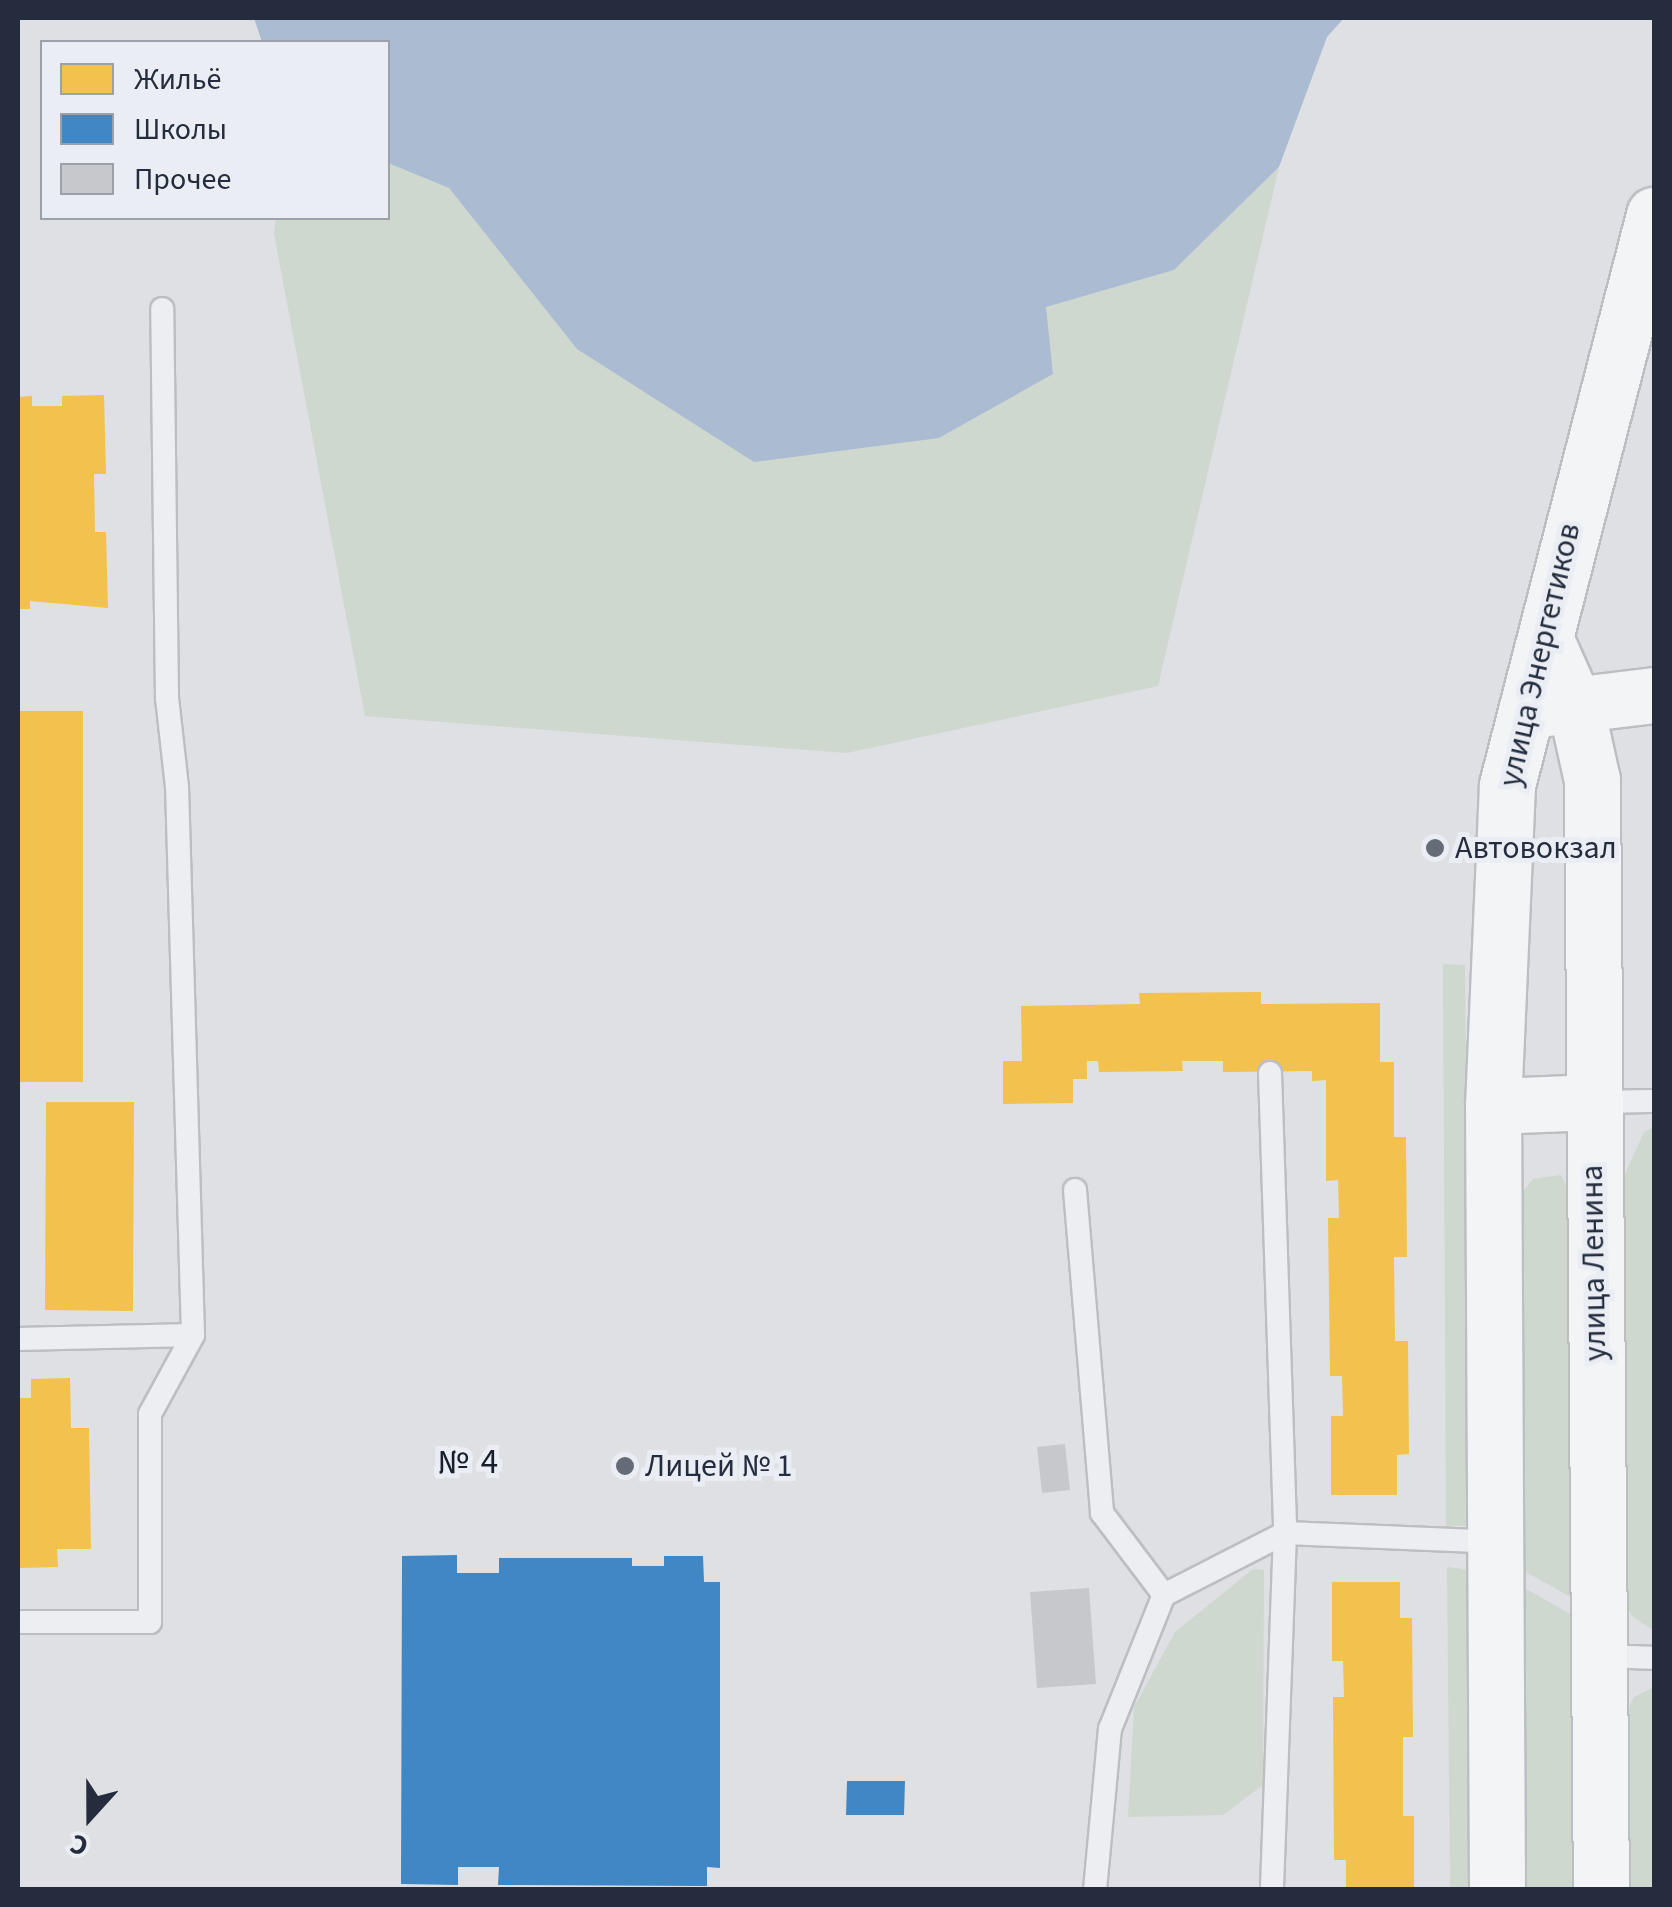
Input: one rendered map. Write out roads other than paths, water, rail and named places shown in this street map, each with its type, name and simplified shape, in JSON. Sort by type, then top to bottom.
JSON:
[{"type":"main road","name":"улица Энергетиков","points":[[1548,645],[1568,534],[1653,225]]},
{"type":"main road","name":"улица Ленина","points":[[1548,645],[1550,708],[1592,780],[1601,1890]]},
{"type":"main road","points":[[1550,708],[1654,694]]},
{"type":"main road","name":"улица Энергетиков","points":[[1493,1106],[1508,785],[1550,708]]},
{"type":"main road","points":[[1497,1890],[1493,1106],[1592,1102]]},
{"type":"lane","points":[[18,1622],[150,1622],[150,1414],[193,1335],[177,787],[167,698],[162,309]]},
{"type":"lane","points":[[1270,1073],[1285,1533],[1272,1890]]},
{"type":"lane","points":[[1592,1102],[1654,1101]]},
{"type":"lane","points":[[1075,1190],[1102,1512],[1164,1595]]},
{"type":"lane","points":[[18,1339],[193,1335]]},
{"type":"lane","points":[[1095,1890],[1110,1729],[1164,1595],[1285,1533],[1496,1542]]},
{"type":"lane","points":[[1598,1656],[1654,1658]]},
{"type":"water","points":[[254,18],[1344,18],[1327,37],[1279,167],[1174,270],[1046,307],[1053,374],[939,438],[754,462],[577,349],[449,188],[390,164],[390,40],[261,40]]},
{"type":"place","name":"Автовокзал","points":[[1435,848]]},
{"type":"place","name":"Лицей № 1","points":[[625,1466]]},
{"type":"district","name":"№ 4","points":[[469,1462]]}]
